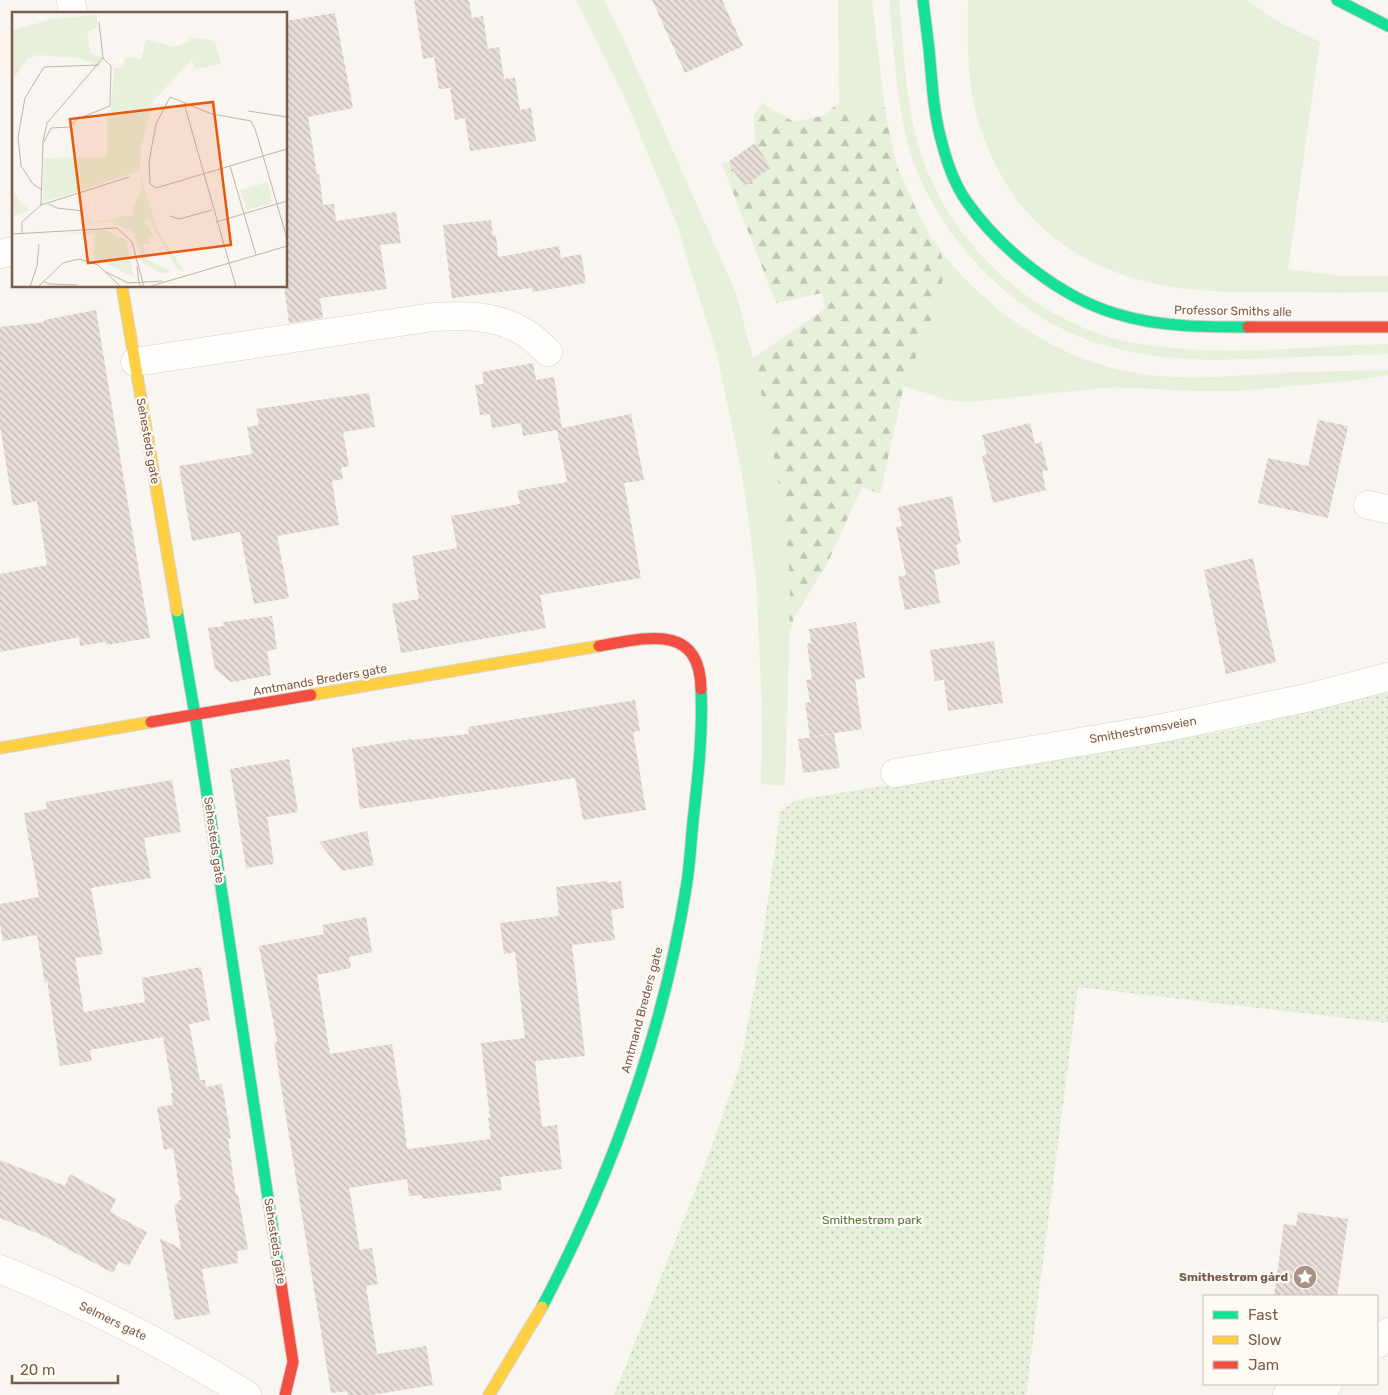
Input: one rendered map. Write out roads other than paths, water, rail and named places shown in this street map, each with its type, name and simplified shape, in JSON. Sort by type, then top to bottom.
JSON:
[{"type":"street","name":"Professor Smiths alle","points":[[923,0],[934,111],[944,152],[954,177],[967,202],[989,228],[1032,268],[1071,295],[1108,312],[1166,324],[1264,327],[1341,325],[1388,327]]},
{"type":"street","points":[[1337,0],[1388,26]]},
{"type":"street","name":"Sehesteds gate","points":[[122,288],[196,715],[293,1362],[285,1395]]},
{"type":"street","points":[[135,362],[433,317],[464,315],[496,319],[525,332],[548,352]]},
{"type":"street","name":"Amtmands Breders gate","points":[[0,748],[645,638]]},
{"type":"street","name":"Amtmand Breders gate","points":[[489,1395],[540,1312],[574,1244],[604,1174],[633,1097],[649,1045],[666,982],[686,888],[701,745],[700,678],[697,661],[692,652],[682,644],[645,638]]},
{"type":"street","name":"Smithestrømsveien","points":[[895,773],[1162,728],[1306,698],[1388,677]]},
{"type":"street","name":"Selmers gate","points":[[0,1270],[28,1281],[146,1337],[204,1368],[247,1395]]},
{"type":"street","points":[[1378,1343],[1388,1332]]},
{"type":"street","points":[[1287,1395],[1324,1385]]},
{"type":"place","name":"Smithestrøm gård","points":[[1305,1277]]},
{"type":"park label","name":"Smithestrøm park","points":[[872,1220]]}]
